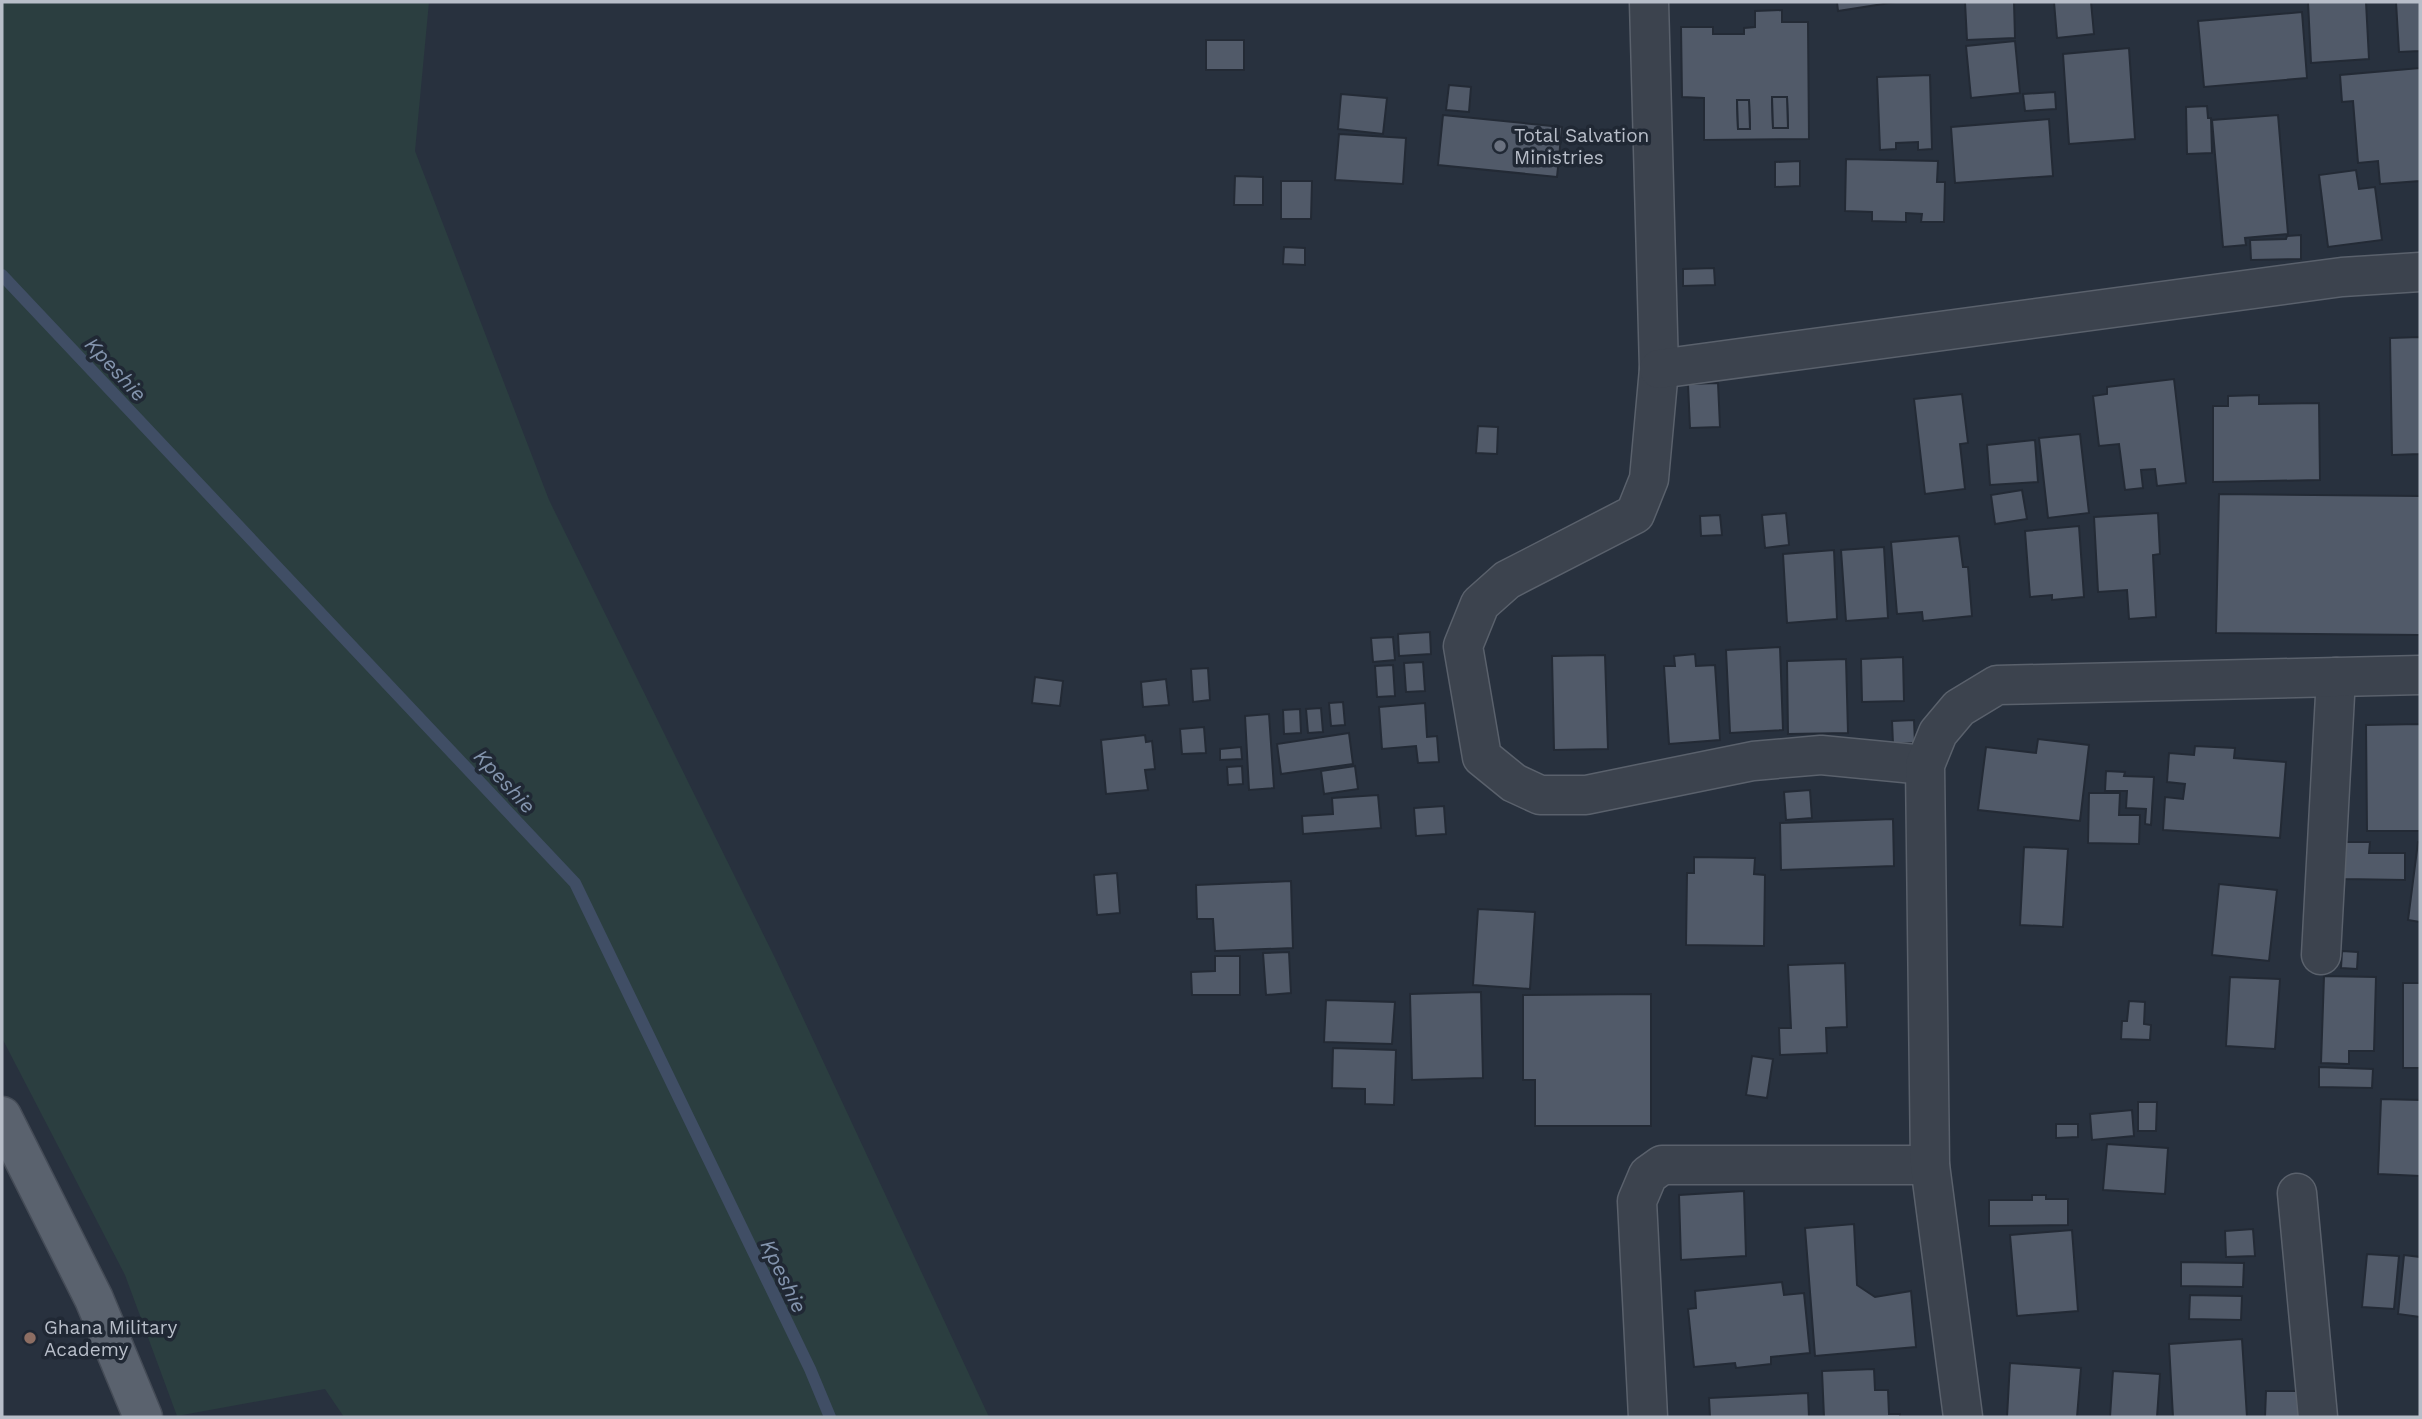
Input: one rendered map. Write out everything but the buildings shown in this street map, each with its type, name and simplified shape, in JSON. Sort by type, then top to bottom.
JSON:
[{"type":"main road","points":[[2,1116],[94,1299],[143,1417]]},
{"type":"street","points":[[1649,2],[1658,369],[1649,479],[1635,514],[1507,580],[1480,604],[1463,646],[1482,757],[1514,783],[1540,795],[1586,795],[1753,761],[1808,756],[1925,765]]},
{"type":"street","points":[[1658,369],[2343,277],[2420,272]]},
{"type":"street","points":[[1963,1417],[1930,1165],[1925,765],[1938,733],[1959,708],[1997,685],[2420,676]]},
{"type":"street","points":[[2321,955],[2336,677]]},
{"type":"street","points":[[1648,1417],[1637,1201],[1648,1175],[1662,1165],[1930,1165]]},
{"type":"street","points":[[2297,1193],[2318,1417]]},
{"type":"shaded area","points":[[2,2],[429,2],[415,151],[549,500],[775,958],[989,1417],[344,1417],[325,1389],[177,1416],[125,1275],[2,1038]]},
{"type":"waterway","name":"Kpeshie","points":[[2,275],[575,883],[810,1369],[830,1417]]},
{"type":"place","name":"Total Salvation Ministries","points":[[1500,146]]},
{"type":"place","name":"Ghana Military Academy","points":[[30,1338]]}]
